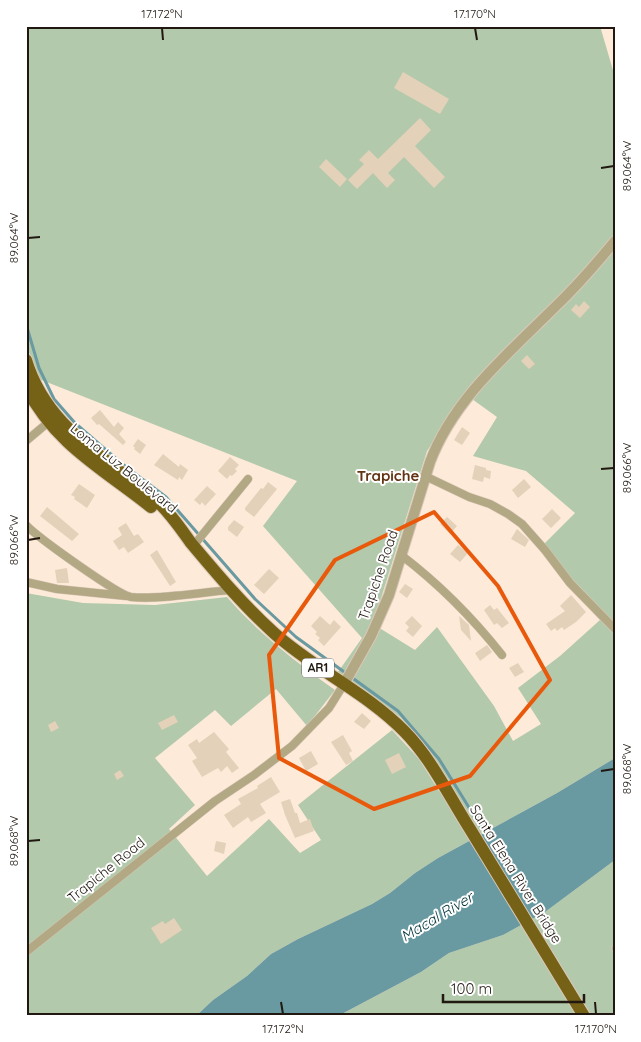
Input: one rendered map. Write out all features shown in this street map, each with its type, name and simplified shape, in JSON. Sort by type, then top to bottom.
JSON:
[{"type":"highway","name":"AR1","points":[[26,360],[52,419]]},
{"type":"highway","name":"Loma Luz Boulevard","points":[[26,387],[52,419],[68,444],[150,506],[193,544]]},
{"type":"highway","name":"AR1","points":[[193,544],[231,590],[276,635],[318,668],[344,684]]},
{"type":"highway","name":"Santa Elena River Bridge","points":[[344,684],[404,731],[424,755],[584,1016]]},
{"type":"street","name":"Trapiche Road","points":[[26,952],[215,801],[254,775],[292,746],[330,708],[380,617],[389,595],[425,476],[435,450],[462,403],[575,287],[615,241]]},
{"type":"street","points":[[26,441],[52,419]]},
{"type":"street","points":[[425,476],[469,497],[490,504],[522,524],[540,543],[570,583],[615,629]]},
{"type":"street","points":[[193,544],[248,479]]},
{"type":"street","points":[[26,525],[41,539],[129,597]]},
{"type":"street","points":[[401,555],[480,626],[502,655]]},
{"type":"street","points":[[26,582],[57,589],[129,597],[231,590]]},
{"type":"highlighted area","points":[[434,512],[498,586],[550,680],[470,776],[374,809],[279,758],[269,655],[335,560]]},
{"type":"green space","points":[[26,26],[600,26],[615,77],[615,758],[557,793],[438,858],[372,904],[271,954],[247,976],[213,1000],[196,1016],[26,1016],[26,593],[83,603],[155,605],[227,597],[251,623],[306,669],[335,690],[307,726],[276,689],[231,726],[215,710],[155,758],[195,805],[169,829],[207,876],[269,819],[300,853],[321,840],[298,805],[392,730],[419,759],[439,791],[451,784],[424,743],[400,717],[338,672],[362,638],[263,526],[297,481],[39,379],[26,345]],"holes":[[[465,394],[497,417],[473,456],[526,471],[575,513],[539,549],[600,620],[560,656],[518,688],[541,724],[513,741],[494,706],[437,627],[415,650],[373,624],[427,451]]]},
{"type":"green space","points":[[615,860],[615,1016],[338,1016],[421,972],[449,953],[503,935],[545,912]]},
{"type":"water","name":"Macal River","points":[[615,758],[615,860],[545,912],[503,935],[449,953],[421,972],[338,1016],[196,1016],[213,1000],[247,976],[271,954],[372,904],[438,858],[557,793]]},
{"type":"building","points":[[403,72],[449,99],[440,114],[394,88]]},
{"type":"building","points":[[420,118],[431,130],[415,146],[445,177],[434,188],[404,157],[388,173],[395,180],[387,188],[373,173],[357,189],[348,180],[364,164],[359,160],[369,150],[378,159]]},
{"type":"building","points":[[326,159],[347,179],[340,187],[319,167]]},
{"type":"building","points":[[584,301],[590,307],[580,318],[571,310],[576,304],[579,307]]},
{"type":"building","points":[[527,355],[535,364],[529,369],[521,361]]},
{"type":"building","points":[[100,410],[114,427],[118,422],[124,428],[119,434],[126,442],[123,445],[91,418]]},
{"type":"building","points":[[462,427],[470,433],[462,445],[454,440]]},
{"type":"building","points":[[138,439],[146,445],[140,454],[133,446]]},
{"type":"building","points":[[163,454],[179,467],[180,464],[188,470],[182,480],[179,477],[178,480],[154,465]]},
{"type":"building","points":[[230,457],[239,465],[235,469],[237,471],[227,479],[218,471]]},
{"type":"building","points":[[475,465],[491,471],[490,479],[484,477],[483,482],[472,479]]},
{"type":"building","points":[[524,479],[531,487],[518,498],[512,490]]},
{"type":"building","points":[[268,482],[277,489],[254,517],[245,508]]},
{"type":"building","points":[[79,484],[95,495],[87,508],[71,495]]},
{"type":"building","points":[[207,486],[216,494],[205,506],[202,502],[200,505],[194,500]]},
{"type":"building","points":[[47,507],[79,534],[72,541],[40,516]]},
{"type":"building","points":[[552,509],[561,518],[551,528],[542,519]]},
{"type":"building","points":[[447,517],[457,526],[450,534],[440,524]]},
{"type":"building","points":[[234,520],[244,527],[237,537],[228,530],[228,527]]},
{"type":"building","points":[[126,523],[134,536],[138,534],[144,542],[128,553],[124,547],[119,550],[113,541],[122,535],[118,528]]},
{"type":"building","points":[[517,529],[529,540],[525,547],[511,539]]},
{"type":"building","points":[[458,545],[468,553],[460,562],[450,554]]},
{"type":"building","points":[[157,550],[176,582],[170,586],[150,555]]},
{"type":"building","points":[[67,568],[69,583],[57,583],[55,570]]},
{"type":"building","points":[[269,569],[279,578],[264,594],[254,585]]},
{"type":"building","points":[[405,584],[413,589],[407,598],[399,592]]},
{"type":"building","points":[[571,595],[586,612],[564,630],[562,627],[557,631],[555,628],[551,631],[546,624],[565,611],[560,606]]},
{"type":"building","points":[[490,605],[494,610],[497,608],[509,623],[502,628],[497,623],[494,625],[484,610]]},
{"type":"building","points":[[320,616],[330,625],[334,620],[341,627],[324,646],[318,640],[320,638],[315,634],[317,632],[311,626]]},
{"type":"building","points":[[412,616],[422,626],[413,637],[406,631],[409,627],[405,623]]},
{"type":"building","points":[[459,616],[469,625],[471,641],[461,630]]},
{"type":"building","points":[[487,645],[492,652],[480,661],[475,653]]},
{"type":"building","points":[[518,663],[524,672],[515,677],[509,668]]},
{"type":"building","points":[[362,713],[371,721],[364,729],[354,722]]},
{"type":"building","points":[[174,715],[178,722],[162,730],[158,723]]},
{"type":"building","points":[[55,721],[59,728],[51,732],[48,725]]},
{"type":"building","points":[[214,732],[229,749],[226,752],[239,768],[232,773],[227,766],[221,772],[218,768],[202,777],[192,761],[197,758],[188,745],[197,739],[199,743]]},
{"type":"building","points":[[343,735],[352,751],[349,753],[353,761],[346,765],[331,742]]},
{"type":"building","points":[[311,751],[318,764],[306,771],[299,758]]},
{"type":"building","points":[[399,753],[406,767],[392,774],[385,760]]},
{"type":"building","points":[[120,770],[124,776],[117,780],[114,774]]},
{"type":"building","points":[[271,777],[280,792],[260,804],[266,813],[251,822],[248,817],[233,828],[224,815],[241,804],[238,799],[258,788],[257,786]]},
{"type":"building","points":[[290,799],[300,823],[310,819],[314,831],[295,838],[281,802]]},
{"type":"building","points":[[216,841],[226,843],[224,854],[214,851]]},
{"type":"building","points":[[174,918],[182,930],[161,944],[151,928],[163,921],[165,924]]},
{"type":"waterway","points":[[26,324],[39,368],[54,399],[75,423],[121,463],[166,497],[255,599],[296,637],[398,711],[439,759],[486,835]]},
{"type":"district","name":"Trapiche","points":[[388,476]]}]
